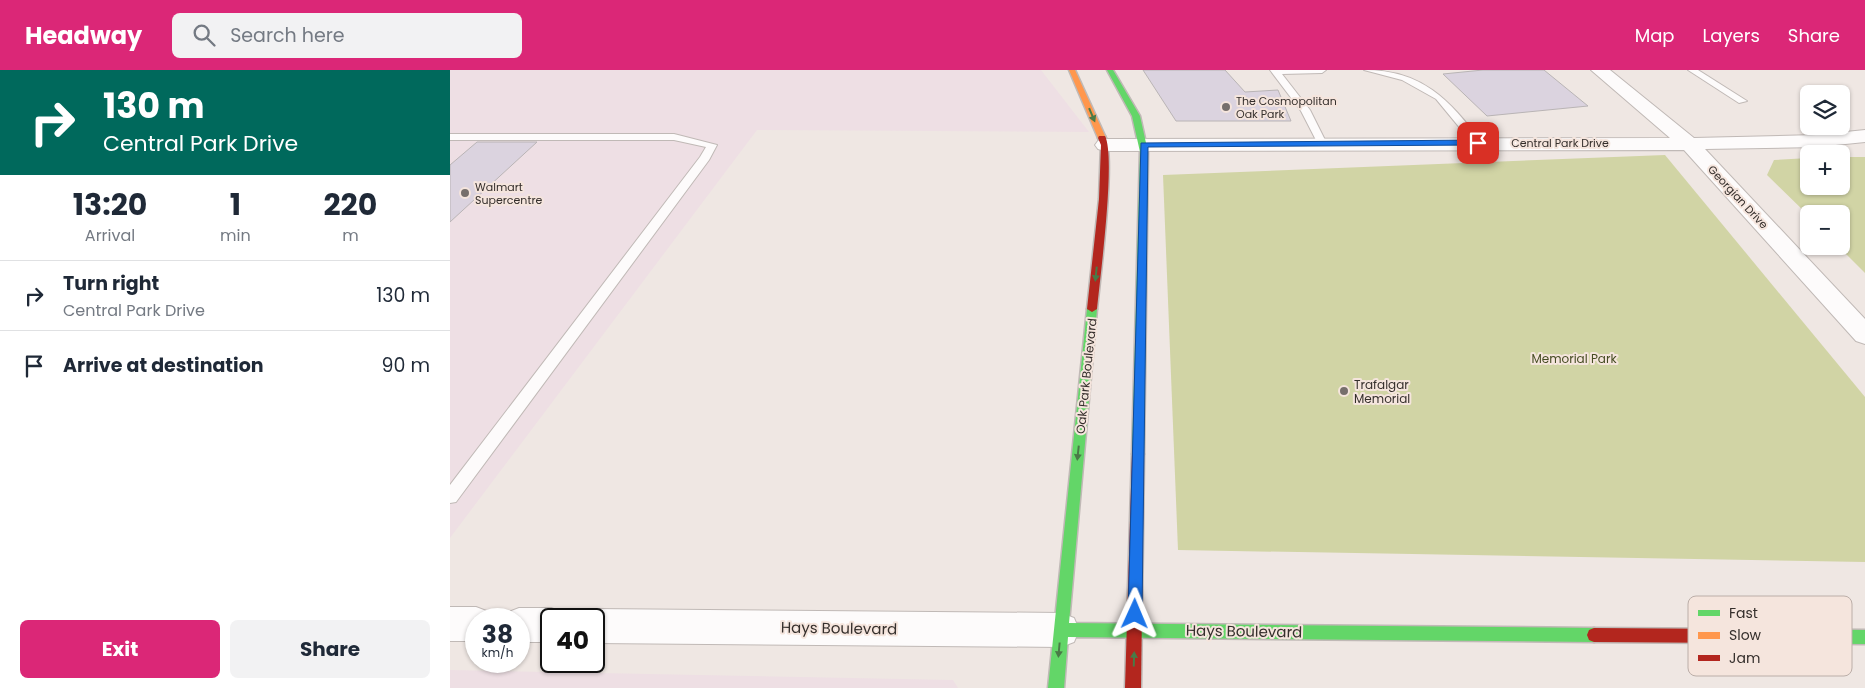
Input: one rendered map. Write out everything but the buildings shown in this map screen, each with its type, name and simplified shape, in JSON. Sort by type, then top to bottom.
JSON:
[{"type":"street","name":"Oak Park Boulevard","points":[[1056,688],[1103,199],[1105,145],[1072,70]]},
{"type":"street","points":[[1110,70],[1138,120],[1144,144],[1145,168],[1133,688]]},
{"type":"street","name":"Georgian Drive","points":[[1600,70],[1689,144],[1865,335]]},
{"type":"street","name":"Central Park Drive","points":[[1105,145],[1689,144],[1816,141],[1865,136]]},
{"type":"street","points":[[450,624],[465,624]]},
{"type":"street","name":"Hays Boulevard","points":[[605,626],[1688,635]]},
{"type":"street","name":"Hays Boulevard","points":[[1852,637],[1865,637]]},
{"type":"lane","points":[[1276,71],[1322,70]]},
{"type":"lane","points":[[1368,70],[1405,78],[1439,97],[1478,143]]},
{"type":"lane","points":[[1692,70],[1742,101]]},
{"type":"lane","points":[[1276,71],[1305,110],[1322,144]]},
{"type":"lane","points":[[450,137],[674,137],[712,145],[705,158],[450,497]]},
{"type":"shaded area","points":[[450,70],[1041,70],[1089,132],[757,130],[450,538]]},
{"type":"shaded area","points":[[450,670],[465,670],[465,673],[530,672],[953,680],[958,688],[450,688]]},
{"type":"green space","name":"Memorial Park","points":[[1665,155],[1865,397],[1865,562],[1178,550],[1163,175]]},
{"type":"green space","points":[[1850,157],[1865,157],[1865,273],[1847,255],[1850,255],[1850,205],[1800,205],[1800,207],[1767,175],[1774,160],[1800,159],[1800,195],[1850,195]]},
{"type":"traffic: fast","points":[[1110,70],[1136,116],[1144,152],[1138,454]]},
{"type":"traffic: fast","points":[[1056,688],[1092,309]]},
{"type":"traffic: fast","points":[[1061,630],[1594,635]]},
{"type":"traffic: fast","points":[[1852,637],[1865,637]]},
{"type":"traffic: slow","points":[[1072,70],[1102,138]]},
{"type":"traffic: jam","points":[[1092,309],[1103,199],[1105,145],[1102,138]]},
{"type":"traffic: jam","points":[[1133,688],[1138,454]]},
{"type":"traffic: jam","points":[[1594,635],[1688,636]]},
{"type":"place","name":"The Cosmopolitan Oak Park","points":[[1226,107]]},
{"type":"place","name":"Walmart Supercentre","points":[[465,193]]},
{"type":"place","name":"Trafalgar Memorial","points":[[1344,391]]},
{"type":"route","points":[[1135,614],[1144,144],[1478,143]]}]
